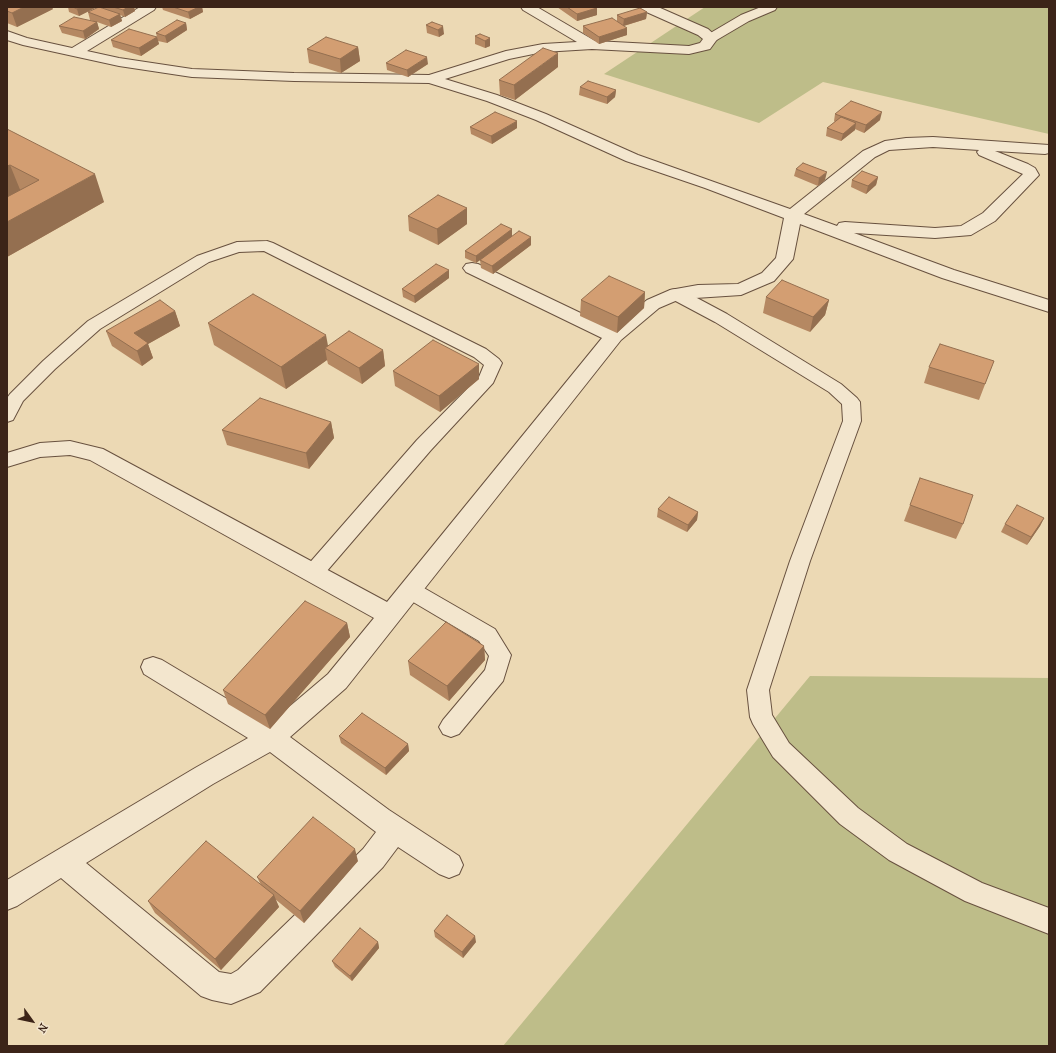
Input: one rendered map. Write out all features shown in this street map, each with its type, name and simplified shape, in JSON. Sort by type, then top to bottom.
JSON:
[{"type":"street","points":[[528,7],[592,45]]},
{"type":"street","points":[[7,35],[24,41],[119,62],[192,73],[294,77],[430,78],[506,55],[543,48],[592,45],[689,50],[705,46],[711,38],[703,32],[647,7]]},
{"type":"street","points":[[75,52],[143,8]]},
{"type":"street","points":[[7,49],[24,41]]},
{"type":"street","points":[[430,78],[527,111],[632,158],[711,184],[948,274],[1043,304],[1049,289]]},
{"type":"street","points":[[7,896],[204,776],[271,738],[337,681],[614,336],[653,304],[676,294],[698,291],[741,289],[768,277],[784,258],[793,215],[869,154],[885,146],[906,143],[933,142],[1045,149]]},
{"type":"street","points":[[820,225],[935,234],[966,231],[988,217],[1031,175],[1029,171],[1022,167],[965,144]]},
{"type":"street","points":[[472,268],[614,336]]},
{"type":"street","points":[[7,460],[40,450],[62,448],[70,448],[96,454],[390,615]]},
{"type":"street","points":[[153,667],[271,738],[379,819],[449,864]]},
{"type":"street","points":[[63,862],[212,985],[231,989],[249,981],[373,858],[396,829]]},
{"type":"lane","points":[[711,38],[745,18],[771,7]]},
{"type":"lane","points":[[7,416],[16,398],[49,365],[94,325],[203,259],[237,247],[267,246],[480,353],[492,363],[487,379],[424,445],[312,573]]},
{"type":"lane","points":[[676,294],[728,322],[835,388],[851,402],[852,421],[800,561],[758,690],[761,716],[781,750],[849,816],[898,852],[974,892],[1049,921]]},
{"type":"lane","points":[[410,590],[487,635],[500,655],[495,674],[451,728]]},
{"type":"shaded area","points":[[705,7],[1049,7],[1049,134],[823,82],[759,123],[604,74]]},
{"type":"shaded area","points":[[810,676],[1049,678],[1049,1046],[503,1046]]},
{"type":"building","points":[[7,7],[24,7],[12,13],[7,11]]},
{"type":"building","points":[[99,7],[120,14],[109,20],[88,12]]},
{"type":"building","points":[[113,7],[128,7],[123,10]]},
{"type":"building","points":[[173,7],[199,7],[188,12]]},
{"type":"building","points":[[567,7],[596,7],[597,8],[577,14]]},
{"type":"building","points":[[640,8],[647,12],[624,19],[617,15]]},
{"type":"building","points":[[74,17],[97,22],[83,31],[59,26]]},
{"type":"building","points":[[612,18],[627,28],[599,37],[583,26]]},
{"type":"building","points":[[177,20],[186,23],[165,36],[156,33]]},
{"type":"building","points":[[432,22],[443,26],[438,30],[426,25]]},
{"type":"building","points":[[129,29],[157,37],[139,48],[111,40]]},
{"type":"building","points":[[480,34],[490,38],[485,41],[475,36]]},
{"type":"building","points":[[326,37],[358,47],[340,59],[307,49]]},
{"type":"building","points":[[543,48],[558,53],[514,85],[499,80]]},
{"type":"building","points":[[406,50],[427,57],[407,70],[386,63]]},
{"type":"building","points":[[588,81],[616,90],[607,97],[580,87]]},
{"type":"building","points":[[851,101],[882,112],[866,125],[835,114]]},
{"type":"building","points":[[495,112],[517,121],[491,136],[470,127]]},
{"type":"building","points":[[841,117],[856,123],[843,134],[827,128]]},
{"type":"building","points":[[7,129],[95,174],[7,222],[7,197],[39,180],[10,165],[7,166]]},
{"type":"building","points":[[803,163],[827,172],[819,178],[796,169]]},
{"type":"building","points":[[862,171],[878,177],[868,186],[852,180]]},
{"type":"building","points":[[438,195],[467,208],[437,229],[408,216]]},
{"type":"building","points":[[501,224],[512,229],[476,256],[465,251]]},
{"type":"building","points":[[519,231],[531,237],[492,266],[480,260]]},
{"type":"building","points":[[436,264],[449,270],[414,296],[402,289]]},
{"type":"building","points":[[609,276],[645,292],[618,317],[581,300]]},
{"type":"building","points":[[782,280],[829,300],[813,317],[766,297]]},
{"type":"building","points":[[253,294],[326,335],[281,367],[208,323]]},
{"type":"building","points":[[160,300],[175,311],[134,333],[148,343],[137,351],[106,331]]},
{"type":"building","points":[[349,331],[383,350],[359,368],[325,348]]},
{"type":"building","points":[[433,340],[479,364],[439,396],[393,371]]},
{"type":"building","points":[[940,344],[994,361],[985,384],[929,367]]},
{"type":"building","points":[[260,398],[331,422],[306,453],[222,430]]},
{"type":"building","points":[[920,478],[973,495],[963,524],[910,505]]},
{"type":"building","points":[[669,497],[698,512],[688,525],[658,509]]},
{"type":"building","points":[[1017,505],[1044,518],[1031,537],[1005,524]]},
{"type":"building","points":[[305,601],[347,623],[265,715],[223,690]]},
{"type":"building","points":[[446,622],[484,646],[447,686],[408,661]]},
{"type":"building","points":[[362,713],[408,744],[385,768],[339,736]]},
{"type":"building","points":[[313,817],[355,849],[300,911],[257,877]]},
{"type":"building","points":[[206,841],[274,895],[215,959],[148,901]]},
{"type":"building","points":[[447,915],[475,936],[462,952],[434,931]]},
{"type":"building","points":[[360,928],[378,942],[350,976],[332,961]]}]
